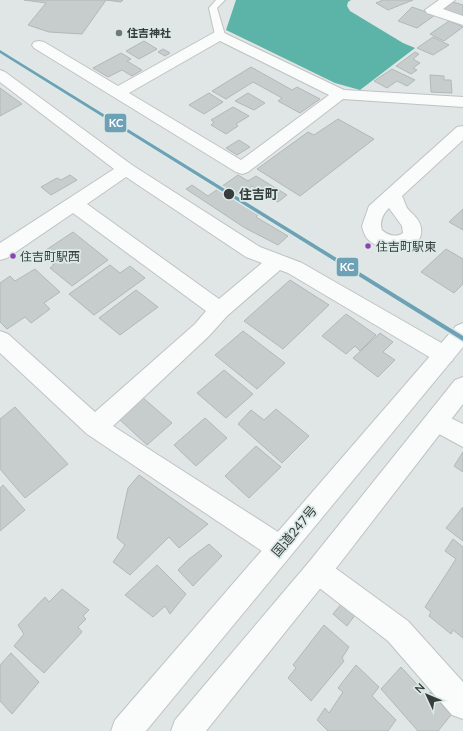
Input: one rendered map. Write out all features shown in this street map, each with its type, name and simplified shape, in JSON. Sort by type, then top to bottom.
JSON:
[{"type":"main road","points":[[448,0],[432,10],[463,22]]},
{"type":"main road","points":[[118,93],[220,34],[340,94],[463,102]]},
{"type":"main road","points":[[39,45],[242,168],[340,94]]},
{"type":"main road","points":[[0,75],[126,169],[253,252],[295,268],[444,355]]},
{"type":"main road","points":[[392,196],[463,131]]},
{"type":"main road","points":[[0,253],[126,169]]},
{"type":"main road","points":[[74,204],[220,310]]},
{"type":"main road","points":[[95,427],[202,330],[220,310],[277,261]]},
{"type":"main road","name":"国道247号","points":[[126,731],[463,332]]},
{"type":"main road","points":[[0,340],[95,427],[280,548]]},
{"type":"main road","points":[[186,731],[318,570],[463,387]]},
{"type":"main road","points":[[436,421],[463,436]]},
{"type":"main road","points":[[318,570],[398,631],[463,704]]},
{"type":"lane","points":[[220,34],[213,8],[221,0]]},
{"type":"shaded area","points":[[236,0],[351,0],[348,2],[347,6],[350,11],[403,43],[415,48],[360,90],[335,83],[226,30]]},
{"type":"building","points":[[24,0],[106,0],[82,34],[49,32],[28,25],[46,3]]},
{"type":"building","points":[[106,0],[123,0],[121,2]]},
{"type":"building","points":[[383,0],[413,0],[388,10],[376,3]]},
{"type":"building","points":[[453,2],[463,5],[463,16],[443,10]]},
{"type":"building","points":[[412,7],[435,15],[417,28],[398,21]]},
{"type":"building","points":[[449,21],[463,27],[444,41],[430,34]]},
{"type":"building","points":[[433,37],[449,45],[433,55],[417,48]]},
{"type":"building","points":[[144,41],[157,49],[139,59],[126,51]]},
{"type":"building","points":[[163,49],[170,53],[165,56],[158,52]]},
{"type":"building","points":[[415,52],[419,54],[413,59],[420,63],[413,68],[417,70],[411,74],[396,66]]},
{"type":"building","points":[[121,53],[131,59],[127,61],[142,70],[132,76],[122,70],[108,77],[93,68]]},
{"type":"building","points":[[251,67],[292,90],[297,87],[320,99],[300,113],[278,101],[282,98],[253,82],[226,99],[212,91]]},
{"type":"building","points":[[392,69],[415,80],[407,86],[397,81],[387,88],[374,81]]},
{"type":"building","points":[[430,75],[444,76],[444,80],[451,80],[452,93],[431,92]]},
{"type":"building","points":[[0,88],[22,104],[0,116]]},
{"type":"building","points":[[209,93],[223,102],[204,114],[189,105]]},
{"type":"building","points":[[248,93],[265,103],[254,110],[235,101]]},
{"type":"building","points":[[233,107],[249,116],[236,124],[238,126],[226,134],[211,125],[214,122],[211,120]]},
{"type":"building","points":[[338,119],[374,139],[300,196],[257,169],[308,132],[314,135]]},
{"type":"building","points":[[239,140],[250,147],[237,155],[226,148]]},
{"type":"building","points":[[70,175],[77,180],[51,195],[41,187],[57,178],[61,180]]},
{"type":"building","name":"住吉町","points":[[238,175],[248,181],[256,176],[287,195],[278,202],[252,186],[234,199],[258,215],[256,217],[288,236],[278,245],[245,228],[186,189],[192,185],[208,196]]},
{"type":"building","points":[[463,209],[463,230],[449,222]]},
{"type":"building","points":[[73,232],[108,260],[72,286],[50,268],[54,265],[40,254]]},
{"type":"building","points":[[446,249],[463,259],[463,284],[454,293],[421,272]]},
{"type":"building","points":[[110,265],[120,273],[130,266],[145,278],[94,315],[69,294]]},
{"type":"building","points":[[35,269],[60,292],[44,303],[50,309],[31,323],[25,317],[7,329],[0,322],[0,283],[10,276],[15,281]]},
{"type":"building","points":[[290,280],[329,305],[283,349],[244,321]]},
{"type":"building","points":[[136,290],[158,307],[120,335],[99,318]]},
{"type":"building","points":[[346,314],[376,335],[360,351],[355,346],[346,354],[322,336]]},
{"type":"building","points":[[243,331],[285,363],[257,389],[215,355]]},
{"type":"building","points":[[380,333],[393,342],[383,352],[395,360],[378,377],[353,358]]},
{"type":"building","points":[[224,370],[253,394],[226,418],[197,393]]},
{"type":"building","points":[[142,397],[172,423],[147,445],[118,418]]},
{"type":"building","points":[[15,407],[68,464],[25,498],[0,469],[0,419]]},
{"type":"building","points":[[276,409],[309,436],[282,463],[238,424],[251,410],[264,420]]},
{"type":"building","points":[[205,418],[227,438],[196,466],[174,445]]},
{"type":"building","points":[[256,446],[281,467],[249,498],[225,476]]},
{"type":"building","points":[[463,452],[463,472],[454,466]]},
{"type":"building","points":[[139,475],[208,524],[179,548],[169,537],[130,575],[113,562],[125,545],[117,538],[128,488]]},
{"type":"building","points":[[3,485],[25,510],[0,531],[0,488]]},
{"type":"building","points":[[463,507],[463,541],[446,528]]},
{"type":"building","points":[[453,539],[463,547],[463,638],[453,630],[451,634],[429,616],[431,612],[425,607],[456,559],[445,551]]},
{"type":"building","points":[[209,544],[222,556],[193,586],[178,570],[189,559]]},
{"type":"building","points":[[157,565],[186,594],[170,614],[165,606],[153,617],[125,595]]},
{"type":"building","points":[[62,589],[89,610],[83,616],[86,619],[78,627],[82,632],[44,673],[14,646],[24,634],[18,625],[45,597],[49,602]]},
{"type":"building","points":[[342,603],[355,615],[347,626],[333,614]]},
{"type":"building","points":[[324,625],[349,647],[342,658],[344,661],[311,701],[288,678],[296,668],[293,665]]},
{"type":"building","points":[[11,653],[39,682],[12,714],[0,701],[0,665]]},
{"type":"building","points":[[356,665],[379,687],[372,696],[396,720],[388,731],[328,731],[317,720],[325,708],[329,713],[343,692],[338,688]]},
{"type":"building","points":[[401,667],[427,695],[430,692],[451,715],[438,731],[418,731],[381,689]]},
{"type":"transit line","name":"KC","points":[[0,51],[463,339]]},
{"type":"place","name":"住吉神社","points":[[119,33]]},
{"type":"place","name":"住吉町","points":[[229,194]]},
{"type":"place","name":"住吉町駅東","points":[[368,246]]},
{"type":"place","name":"住吉町駅西","points":[[13,256]]}]
